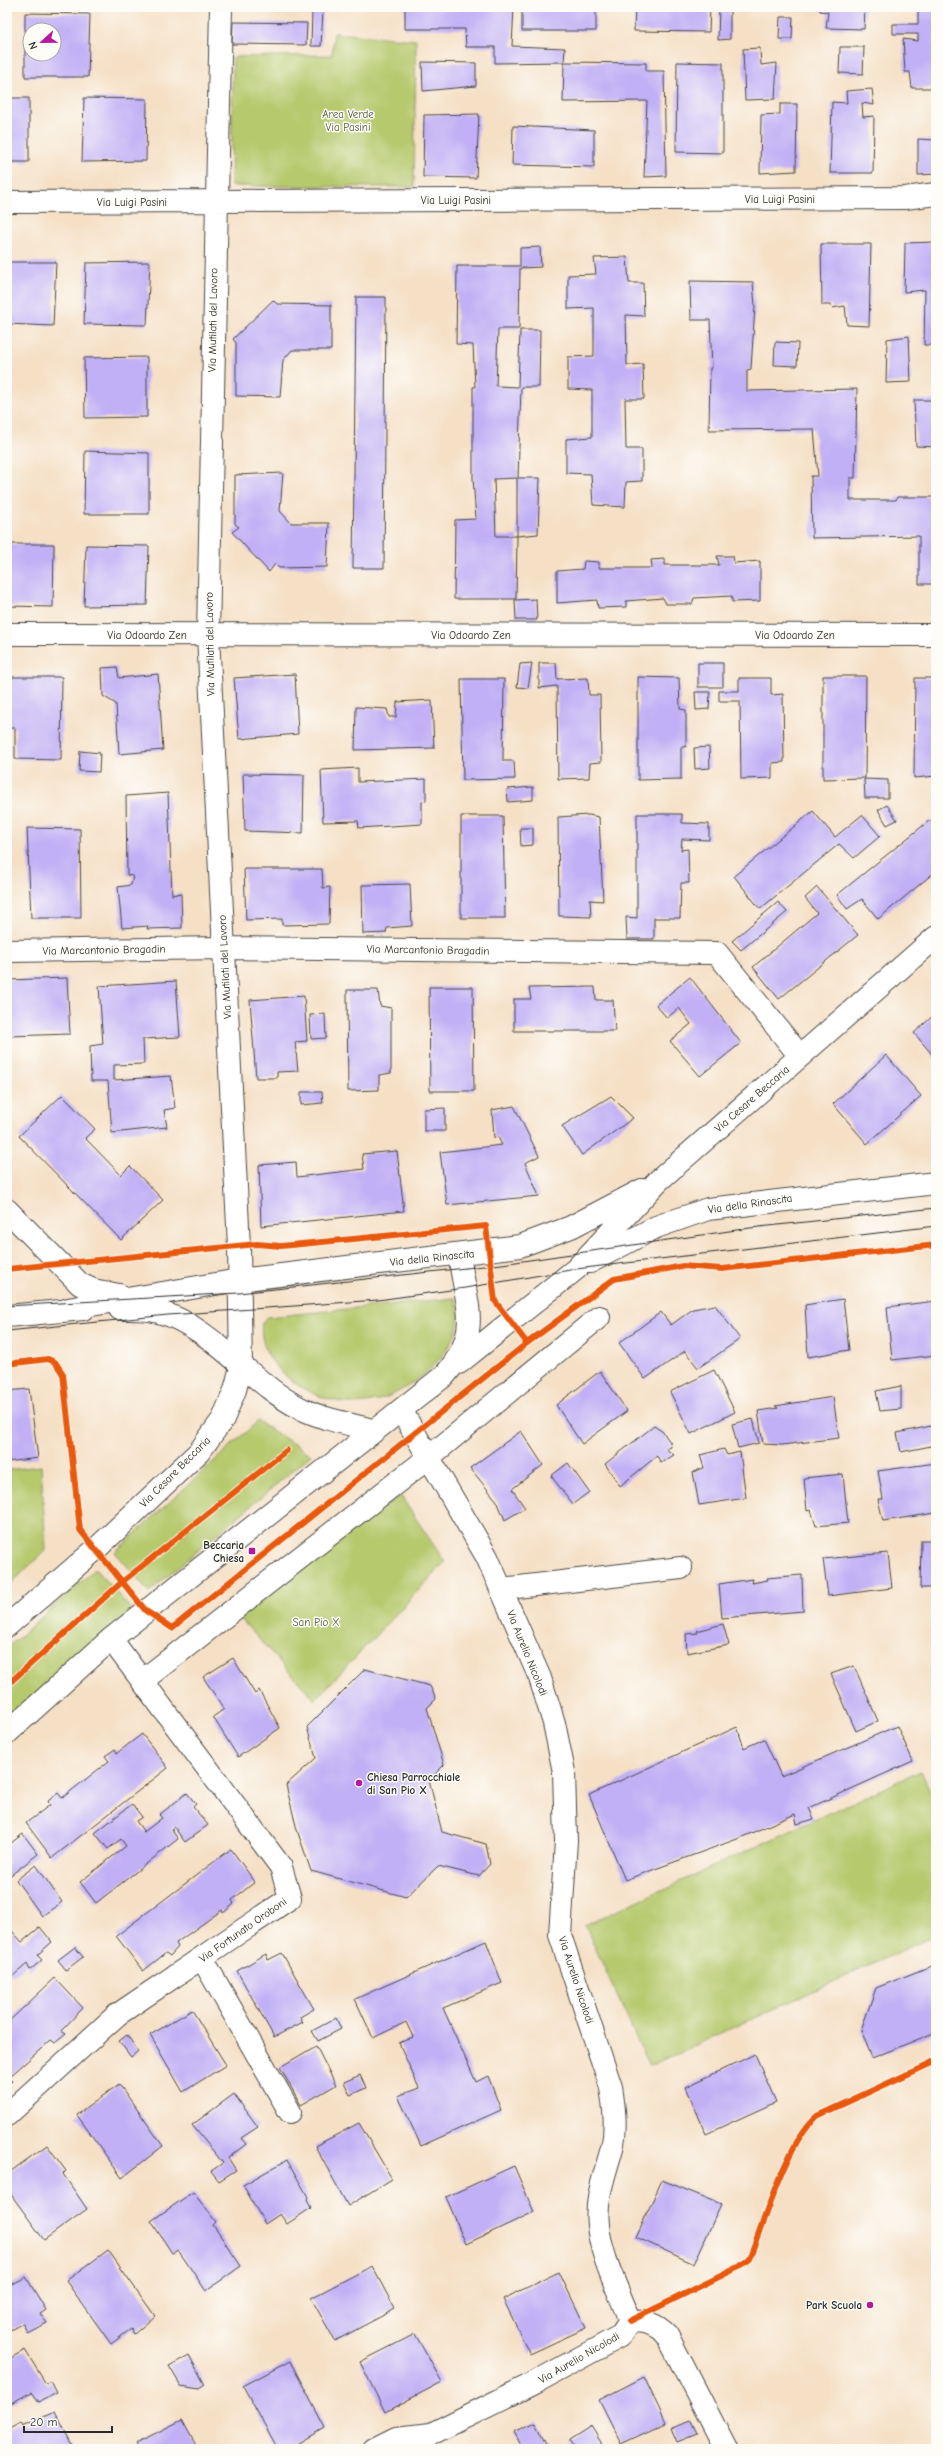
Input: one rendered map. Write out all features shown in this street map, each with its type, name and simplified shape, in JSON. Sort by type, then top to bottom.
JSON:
[{"type":"street","name":"Via Mutilati del Lavoro","points":[[221,7],[215,202],[208,635],[239,1280],[241,1367]]},
{"type":"street","name":"Via Luigi Pasini","points":[[7,202],[905,198],[936,194]]},
{"type":"street","name":"Via Luigi Pasini","points":[[905,198],[936,202]]},
{"type":"street","name":"Via Odoardo Zen","points":[[7,634],[936,635]]},
{"type":"street","name":"Via Cesare Beccaria","points":[[576,1269],[658,1181],[936,937]]},
{"type":"street","name":"Via Marcantonio Bragadin","points":[[7,951],[224,948],[717,953],[800,1056]]},
{"type":"street","name":"Via della Rinascita","points":[[68,1309],[130,1297],[239,1280],[520,1246],[547,1238],[658,1181]]},
{"type":"street","name":"Via della Rinascita","points":[[576,1269],[656,1227],[708,1209],[936,1183]]},
{"type":"street","points":[[7,1210],[80,1284],[93,1290],[130,1297]]},
{"type":"street","points":[[445,1375],[460,1357],[469,1330],[468,1310],[459,1254]]},
{"type":"street","points":[[7,1733],[111,1639],[373,1430],[445,1375],[576,1269]]},
{"type":"street","points":[[7,1316],[68,1309],[131,1309],[168,1314],[190,1325],[241,1367],[299,1408],[373,1430]]},
{"type":"street","points":[[142,1680],[428,1458],[600,1317]]},
{"type":"street","name":"Via Cesare Beccaria","points":[[7,1626],[96,1549],[199,1452],[223,1418],[235,1390],[241,1367]]},
{"type":"street","name":"Via Aurelio Nicolodi","points":[[401,1410],[487,1557],[540,1678],[554,1723],[564,1772],[566,1841],[560,1935],[611,2087],[615,2132],[602,2177],[598,2198],[598,2225],[603,2251],[630,2321],[620,2336],[534,2383],[431,2434],[414,2449]]},
{"type":"street","points":[[501,1589],[681,1568]]},
{"type":"street","name":"Via Fortunato Oroboni","points":[[7,2116],[117,2015],[290,1898],[281,1867],[111,1639]]},
{"type":"street","points":[[202,1958],[290,2112]]},
{"type":"street","points":[[630,2321],[658,2326],[667,2336],[726,2449]]},
{"type":"street","name":"Via Aurelio Nicolodi","points":[[375,2449],[397,2438],[431,2434]]},
{"type":"green space","name":"Area Verde Via Pasini","points":[[334,33],[416,40],[414,187],[231,186],[233,57],[332,55]]},
{"type":"green space","points":[[455,1298],[459,1315],[456,1333],[447,1350],[433,1366],[400,1391],[382,1399],[366,1403],[349,1403],[330,1399],[312,1393],[295,1383],[280,1371],[269,1356],[263,1340],[262,1322],[268,1317]]},
{"type":"green space","points":[[258,1421],[311,1455],[149,1592],[115,1552]]},
{"type":"green space","points":[[41,1466],[46,1550],[7,1587],[7,1470]]},
{"type":"green space","name":"San Pio X","points":[[400,1495],[445,1562],[315,1700],[236,1614]]},
{"type":"green space","points":[[95,1569],[132,1610],[7,1722],[7,1648]]},
{"type":"green space","points":[[921,1771],[936,1804],[936,1935],[649,2066],[585,1925]]},
{"type":"building","points":[[405,7],[514,7],[512,46],[565,48],[564,62],[495,63],[495,47],[466,47],[465,29],[405,29]]},
{"type":"building","points":[[522,7],[596,7],[596,31],[522,31]]},
{"type":"building","points":[[635,7],[710,7],[709,32],[634,31]]},
{"type":"building","points":[[719,7],[730,7],[730,39],[718,40]]},
{"type":"building","points":[[820,7],[865,7],[864,29],[826,28],[828,12],[820,11]]},
{"type":"building","points":[[918,7],[936,7],[936,88],[912,88],[910,72],[905,72],[903,39],[918,41],[918,34],[893,34],[893,24],[918,24]]},
{"type":"building","points":[[312,10],[323,11],[321,46],[311,46]]},
{"type":"building","points":[[25,13],[90,14],[88,77],[25,77],[25,62],[62,62],[62,22],[25,22]]},
{"type":"building","points":[[780,17],[793,17],[792,39],[779,39]]},
{"type":"building","points":[[233,22],[307,23],[306,45],[232,44]]},
{"type":"building","points":[[840,47],[864,47],[863,74],[839,73]]},
{"type":"building","points":[[760,48],[761,65],[777,63],[775,99],[745,100],[743,49]]},
{"type":"building","points":[[422,62],[476,63],[476,86],[423,91]]},
{"type":"building","points":[[564,62],[646,63],[646,71],[664,71],[666,176],[644,177],[647,101],[563,102]]},
{"type":"building","points":[[677,62],[723,63],[723,153],[676,152]]},
{"type":"building","points":[[872,89],[874,105],[862,103],[863,117],[874,116],[873,173],[830,173],[832,102],[847,103],[846,91]]},
{"type":"building","points":[[7,98],[29,98],[29,162],[7,162]]},
{"type":"building","points":[[84,98],[147,99],[146,161],[82,162]]},
{"type":"building","points":[[780,104],[797,104],[796,171],[760,173],[761,115],[780,114]]},
{"type":"building","points":[[479,114],[476,178],[423,177],[424,115]]},
{"type":"building","points":[[513,126],[594,130],[594,167],[512,165]]},
{"type":"building","points":[[918,139],[936,140],[936,174],[918,175]]},
{"type":"building","points":[[936,242],[936,345],[924,345],[925,290],[904,292],[905,243]]},
{"type":"building","points":[[821,244],[871,244],[869,326],[847,325],[845,306],[832,308],[831,305],[822,305]]},
{"type":"building","points":[[540,247],[541,267],[520,268],[519,329],[498,329],[496,386],[518,387],[520,330],[540,330],[539,387],[521,387],[518,478],[540,478],[538,534],[517,536],[516,599],[454,599],[455,520],[476,519],[473,478],[473,387],[475,387],[473,345],[456,344],[457,266],[520,266],[520,248]],"holes":[[[517,478],[517,536],[496,536],[494,479]]]},
{"type":"building","points":[[627,257],[629,283],[643,283],[644,316],[626,315],[627,365],[643,364],[644,399],[625,399],[626,449],[642,449],[642,481],[626,482],[625,507],[593,505],[591,474],[566,473],[566,439],[592,437],[592,390],[568,389],[568,357],[594,356],[594,308],[568,309],[568,275],[596,274],[594,258]]},
{"type":"building","points":[[7,262],[56,262],[53,326],[7,324]]},
{"type":"building","points":[[150,262],[147,325],[84,324],[86,263]]},
{"type":"building","points":[[690,281],[753,282],[755,306],[751,369],[747,370],[747,391],[857,389],[855,478],[850,478],[850,500],[896,500],[897,497],[936,497],[936,584],[919,584],[919,536],[812,538],[811,476],[818,476],[814,429],[709,430],[710,368],[712,368],[710,320],[691,320]]},
{"type":"building","points":[[356,297],[386,297],[384,568],[353,568]]},
{"type":"building","points":[[273,300],[277,304],[331,305],[331,350],[292,350],[283,360],[280,397],[236,396],[236,343],[233,339]]},
{"type":"building","points":[[909,336],[911,382],[886,383],[887,339]]},
{"type":"building","points":[[775,342],[798,343],[797,366],[774,365]]},
{"type":"building","points":[[147,357],[147,417],[85,418],[84,358]]},
{"type":"building","points":[[914,400],[936,400],[936,447],[916,446]]},
{"type":"building","points":[[85,451],[149,453],[149,514],[84,514]]},
{"type":"building","points":[[283,473],[280,511],[291,523],[329,523],[327,567],[279,568],[275,564],[269,572],[232,532],[239,527],[235,524],[235,475]]},
{"type":"building","points":[[7,544],[54,544],[53,607],[7,606]]},
{"type":"building","points":[[86,545],[149,546],[147,605],[84,606]]},
{"type":"building","points":[[717,556],[733,556],[734,563],[760,561],[760,601],[732,602],[732,596],[694,598],[692,604],[666,604],[663,598],[626,601],[626,607],[598,608],[597,600],[557,603],[557,571],[583,569],[584,561],[599,562],[599,568],[652,568],[651,560],[665,559],[665,565],[719,565]]},
{"type":"building","points":[[536,599],[537,620],[516,620],[515,600]]},
{"type":"building","points":[[532,663],[528,688],[517,687],[520,664]]},
{"type":"building","points":[[539,663],[556,663],[557,679],[588,678],[589,695],[600,695],[601,762],[590,763],[589,778],[558,779],[557,686],[539,688]]},
{"type":"building","points":[[698,663],[723,663],[723,687],[698,687]]},
{"type":"building","points":[[117,667],[119,678],[158,674],[163,750],[119,754],[116,704],[103,696],[102,668]]},
{"type":"building","points":[[295,674],[298,734],[239,739],[234,678]]},
{"type":"building","points":[[823,676],[866,676],[865,778],[823,779]]},
{"type":"building","points":[[10,677],[62,677],[61,760],[15,759],[15,728],[9,728]]},
{"type":"building","points":[[638,677],[679,678],[680,709],[686,710],[686,747],[681,747],[681,779],[638,780]]},
{"type":"building","points":[[739,678],[771,678],[771,695],[783,694],[784,762],[772,763],[772,778],[741,779],[740,701],[719,701],[719,691],[739,691]]},
{"type":"building","points":[[915,678],[936,678],[936,776],[914,778]]},
{"type":"building","points":[[461,679],[504,679],[503,761],[514,761],[515,779],[463,780]]},
{"type":"building","points":[[695,692],[710,692],[709,709],[696,710]]},
{"type":"building","points":[[432,700],[434,748],[355,750],[356,707],[387,709],[389,717],[396,717],[397,702]]},
{"type":"building","points":[[709,747],[710,768],[695,769],[694,748]]},
{"type":"building","points":[[80,751],[100,753],[99,772],[79,771]]},
{"type":"building","points":[[358,768],[358,782],[426,779],[426,801],[422,802],[422,824],[359,828],[358,821],[323,822],[321,770]]},
{"type":"building","points":[[243,774],[304,775],[303,833],[245,831]]},
{"type":"building","points":[[864,779],[888,780],[888,798],[865,798]]},
{"type":"building","points":[[533,787],[533,800],[508,802],[507,789]]},
{"type":"building","points":[[168,793],[172,895],[181,893],[182,928],[147,929],[148,926],[122,928],[118,887],[131,885],[133,876],[127,875],[126,796]]},
{"type":"building","points":[[887,805],[897,820],[887,825],[878,810]]},
{"type":"building","points":[[813,811],[835,837],[862,815],[880,836],[854,858],[839,844],[760,909],[734,876]]},
{"type":"building","points":[[637,814],[682,814],[682,823],[709,824],[709,840],[682,839],[681,850],[688,849],[689,883],[681,883],[680,918],[654,918],[654,939],[627,939],[626,917],[637,918]]},
{"type":"building","points":[[589,815],[599,817],[603,901],[590,900],[591,917],[559,916],[558,817]]},
{"type":"building","points":[[461,816],[503,816],[505,918],[461,918]]},
{"type":"building","points":[[930,820],[936,827],[936,871],[878,919],[862,899],[847,909],[837,895]]},
{"type":"building","points":[[27,828],[80,829],[81,918],[31,918]]},
{"type":"building","points":[[520,828],[533,828],[533,845],[521,846]]},
{"type":"building","points":[[244,869],[322,869],[323,888],[330,887],[329,924],[282,925],[282,919],[246,920]]},
{"type":"building","points":[[410,884],[412,926],[387,928],[386,933],[363,934],[362,885]]},
{"type":"building","points":[[817,887],[858,935],[779,999],[753,967],[817,913],[805,898]]},
{"type":"building","points":[[778,902],[787,912],[741,950],[732,941]]},
{"type":"building","points":[[690,977],[741,1043],[700,1076],[670,1041],[691,1024],[679,1008],[667,1018],[656,1005]]},
{"type":"building","points":[[67,978],[70,1034],[9,1036],[7,980]]},
{"type":"building","points":[[176,981],[180,1037],[143,1039],[144,1064],[114,1065],[114,1080],[171,1076],[175,1108],[164,1110],[167,1127],[112,1133],[108,1081],[91,1081],[90,1046],[103,1044],[99,986]]},
{"type":"building","points":[[429,987],[473,987],[474,1091],[430,1091]]},
{"type":"building","points":[[595,987],[596,1000],[613,1000],[615,1031],[514,1031],[514,999],[531,999],[529,988]]},
{"type":"building","points":[[347,990],[378,990],[380,1006],[391,1008],[391,1073],[379,1075],[379,1090],[348,1091]]},
{"type":"building","points":[[304,996],[307,1041],[295,1042],[298,1071],[277,1072],[277,1078],[256,1078],[250,1000]]},
{"type":"building","points":[[936,1013],[936,1059],[914,1033]]},
{"type":"building","points":[[325,1014],[326,1038],[311,1039],[310,1015]]},
{"type":"building","points":[[886,1055],[921,1096],[867,1144],[833,1104]]},
{"type":"building","points":[[301,1092],[322,1092],[323,1103],[301,1105]]},
{"type":"building","points":[[62,1095],[95,1129],[85,1138],[121,1175],[130,1166],[163,1200],[121,1240],[19,1136]]},
{"type":"building","points":[[611,1096],[633,1118],[582,1155],[562,1126]]},
{"type":"building","points":[[514,1106],[539,1156],[525,1163],[539,1196],[447,1205],[440,1152],[502,1145],[498,1137],[494,1138],[492,1110]]},
{"type":"building","points":[[445,1108],[445,1131],[424,1131],[424,1109]]},
{"type":"building","points":[[397,1151],[404,1211],[261,1226],[259,1165],[296,1162],[297,1177],[364,1169],[362,1154]]},
{"type":"building","points":[[843,1299],[849,1350],[808,1357],[805,1305]]},
{"type":"building","points":[[936,1301],[936,1355],[892,1360],[887,1307]]},
{"type":"building","points":[[715,1305],[740,1339],[698,1368],[685,1351],[645,1379],[619,1343],[661,1312],[671,1325],[693,1309]]},
{"type":"building","points":[[714,1370],[735,1412],[691,1434],[670,1392]]},
{"type":"building","points":[[600,1371],[627,1411],[582,1444],[556,1405]]},
{"type":"building","points":[[901,1386],[901,1409],[880,1411],[876,1391]]},
{"type":"building","points":[[29,1389],[38,1458],[7,1462],[7,1391]]},
{"type":"building","points":[[833,1397],[839,1438],[782,1445],[763,1444],[758,1411],[778,1408],[775,1406]]},
{"type":"building","points":[[753,1419],[759,1443],[738,1448],[732,1424]]},
{"type":"building","points":[[936,1425],[936,1445],[901,1452],[897,1433]]},
{"type":"building","points":[[654,1426],[663,1432],[670,1442],[671,1447],[666,1449],[674,1455],[661,1463],[657,1456],[620,1486],[605,1464]]},
{"type":"building","points":[[521,1431],[543,1465],[512,1489],[525,1508],[505,1520],[497,1501],[470,1468]]},
{"type":"building","points":[[724,1449],[727,1455],[740,1452],[746,1498],[699,1505],[693,1472],[704,1468],[700,1455]]},
{"type":"building","points":[[568,1463],[589,1492],[573,1504],[551,1476]]},
{"type":"building","points":[[936,1463],[936,1513],[883,1521],[878,1499],[883,1499],[878,1471]]},
{"type":"building","points":[[843,1474],[848,1523],[816,1526],[811,1510],[807,1511],[804,1478]]},
{"type":"building","points":[[921,1540],[936,1540],[936,1588],[920,1588]]},
{"type":"building","points":[[888,1553],[892,1588],[828,1596],[823,1559]]},
{"type":"building","points":[[802,1575],[803,1611],[722,1618],[719,1584],[753,1579],[752,1583],[768,1580],[767,1578]]},
{"type":"building","points":[[723,1624],[729,1645],[687,1653],[686,1634],[698,1633],[697,1631]]},
{"type":"building","points":[[233,1658],[255,1694],[259,1690],[280,1728],[238,1757],[213,1717],[224,1709],[203,1677]]},
{"type":"building","points":[[854,1666],[878,1721],[856,1731],[831,1674]]},
{"type":"building","name":"Chiesa Parrocchiale di San Pio X","points":[[365,1669],[430,1686],[436,1699],[427,1708],[444,1765],[429,1780],[442,1832],[486,1844],[490,1864],[479,1876],[438,1866],[406,1897],[311,1871],[297,1830],[286,1785],[316,1758],[307,1727]]},
{"type":"building","points":[[897,1726],[913,1761],[809,1808],[814,1819],[797,1824],[795,1814],[740,1838],[625,1880],[589,1795],[737,1727],[744,1748],[764,1739],[781,1776]]},
{"type":"building","points":[[142,1734],[168,1768],[52,1858],[26,1823],[50,1805],[48,1801],[58,1793],[62,1798],[109,1761],[105,1756],[115,1749],[117,1753]]},
{"type":"building","points":[[187,1793],[196,1804],[193,1807],[208,1825],[185,1842],[174,1827],[171,1829],[178,1839],[96,1903],[80,1882],[126,1846],[121,1839],[108,1849],[95,1833],[132,1804],[142,1817],[136,1821],[144,1832],[162,1818],[159,1815]]},
{"type":"building","points":[[23,1834],[38,1854],[7,1878],[7,1846]]},
{"type":"building","points":[[231,1849],[255,1882],[232,1900],[234,1904],[223,1913],[222,1910],[176,1943],[178,1947],[170,1956],[166,1953],[143,1971],[116,1936]]},
{"type":"building","points":[[36,1865],[62,1902],[42,1916],[16,1880]]},
{"type":"building","points":[[40,1927],[52,1942],[37,1955],[42,1960],[30,1970],[27,1964],[13,1976],[8,1971],[7,1972],[7,1935],[12,1931],[22,1942]]},
{"type":"building","points":[[486,1941],[502,1983],[443,2008],[476,2082],[488,2076],[501,2110],[421,2146],[398,2096],[419,2088],[399,2043],[413,2037],[406,2022],[373,2038],[355,1999]]},
{"type":"building","points":[[75,1947],[83,1957],[66,1970],[58,1960]]},
{"type":"building","points":[[282,1953],[314,2009],[300,2017],[303,2022],[274,2037],[237,1971],[266,1954],[268,1960]]},
{"type":"building","points":[[936,1964],[936,2032],[872,2058],[861,2030],[876,1988]]},
{"type":"building","points":[[55,1978],[83,2008],[61,2031],[66,2034],[55,2043],[51,2040],[8,2078],[12,2081],[7,2086],[7,2023]]},
{"type":"building","points":[[192,2010],[226,2065],[183,2092],[150,2035]]},
{"type":"building","points":[[336,2018],[341,2029],[318,2041],[312,2031]]},
{"type":"building","points":[[127,2035],[138,2051],[131,2057],[119,2041]]},
{"type":"building","points":[[316,2046],[336,2085],[301,2105],[280,2067]]},
{"type":"building","points":[[755,2054],[776,2102],[706,2134],[686,2087]]},
{"type":"building","points":[[360,2075],[366,2088],[350,2095],[344,2082]]},
{"type":"building","points":[[119,2084],[163,2146],[122,2178],[77,2115]]},
{"type":"building","points":[[234,2094],[258,2127],[241,2138],[246,2144],[228,2158],[236,2170],[219,2181],[211,2171],[223,2163],[192,2125]]},
{"type":"building","points":[[359,2123],[392,2179],[348,2206],[315,2146]]},
{"type":"building","points":[[47,2145],[66,2171],[63,2174],[87,2209],[44,2240],[7,2189],[7,2174]]},
{"type":"building","points":[[287,2160],[308,2197],[307,2199],[311,2208],[287,2224],[280,2214],[265,2224],[243,2185]]},
{"type":"building","points":[[514,2166],[534,2212],[466,2244],[446,2197]]},
{"type":"building","points":[[662,2180],[721,2204],[694,2264],[636,2237]]},
{"type":"building","points":[[193,2192],[216,2222],[213,2225],[241,2266],[206,2291],[178,2250],[172,2253],[151,2221]]},
{"type":"building","points":[[108,2250],[155,2316],[134,2334],[131,2329],[111,2344],[66,2281]]},
{"type":"building","points":[[372,2266],[395,2309],[335,2341],[311,2298]]},
{"type":"building","points":[[559,2272],[586,2328],[530,2354],[503,2299]]},
{"type":"building","points":[[26,2277],[46,2310],[40,2314],[47,2323],[27,2333],[23,2323],[7,2332],[7,2287]]},
{"type":"building","points":[[415,2334],[442,2382],[385,2412],[360,2362]]},
{"type":"building","points":[[25,2350],[46,2384],[51,2381],[57,2393],[39,2402],[32,2392],[7,2405],[7,2360]]},
{"type":"building","points":[[189,2355],[205,2385],[199,2389],[181,2386],[169,2366]]},
{"type":"building","points":[[290,2361],[325,2428],[289,2449],[278,2449],[243,2386]]},
{"type":"building","points":[[644,2377],[666,2423],[621,2444],[599,2400]]},
{"type":"building","points":[[55,2411],[74,2449],[7,2449],[7,2430],[21,2422],[23,2426]]},
{"type":"building","points":[[182,2420],[198,2449],[140,2449],[136,2443]]},
{"type":"building","points":[[690,2420],[697,2434],[677,2442],[671,2428]]},
{"type":"building","points":[[536,2422],[550,2449],[523,2449],[514,2432]]},
{"type":"building","points":[[591,2426],[605,2449],[575,2449],[569,2440]]},
{"type":"tram line","points":[[7,1306],[239,1293],[502,1264],[750,1228],[936,1208]]},
{"type":"tram line","points":[[7,1331],[168,1315],[378,1300],[465,1288],[576,1269],[936,1226]]},
{"type":"cycle path","points":[[7,1269],[257,1244],[281,1246],[486,1226],[495,1301],[527,1343]]},
{"type":"cycle path","points":[[7,1364],[48,1359],[55,1362],[63,1374],[80,1530],[146,1611],[172,1628],[527,1343],[614,1279],[683,1266],[722,1269],[936,1245]]},
{"type":"cycle path","points":[[7,1685],[122,1582],[287,1450]]},
{"type":"cycle path","points":[[630,2321],[739,2267],[749,2259],[769,2203],[796,2143],[806,2127],[817,2116],[936,2061]]},
{"type":"place","name":"Beccaria Chiesa","points":[[252,1551]]},
{"type":"place","name":"Chiesa Parrocchiale di San Pio X","points":[[359,1783]]},
{"type":"place","name":"Park Scuola","points":[[870,2305]]}]
